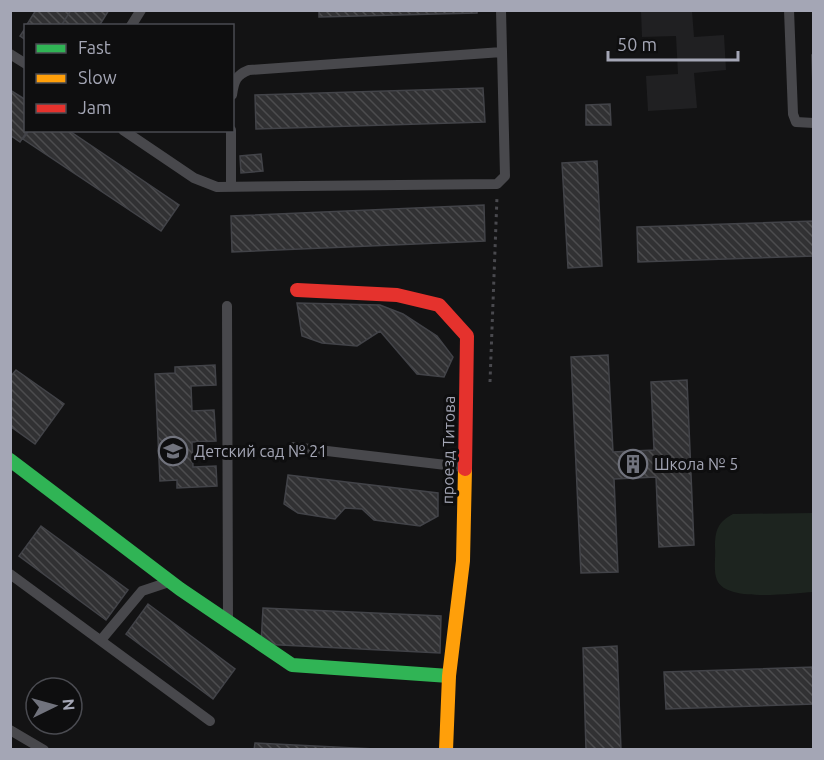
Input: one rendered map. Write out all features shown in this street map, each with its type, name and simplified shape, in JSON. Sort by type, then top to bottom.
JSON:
[{"type":"street","name":"проезд Титова","points":[[297,290],[407,298],[438,305],[467,336],[463,561],[449,676],[446,750]]},
{"type":"street","points":[[10,460],[171,582],[292,665],[449,676]]},
{"type":"lane","points":[[132,24],[141,10]]},
{"type":"lane","points":[[126,132],[194,178],[217,187],[497,184],[505,176],[501,10]]},
{"type":"lane","points":[[789,10],[793,114],[796,122],[813,123]]},
{"type":"lane","points":[[234,81],[240,74],[249,70],[502,52]]},
{"type":"lane","points":[[10,54],[24,63]]},
{"type":"lane","points":[[231,132],[231,187]]},
{"type":"lane","points":[[226,306],[228,621]]},
{"type":"lane","points":[[293,447],[465,467]]},
{"type":"lane","points":[[10,573],[210,721]]},
{"type":"lane","points":[[101,640],[142,591],[171,582]]},
{"type":"lane","points":[[10,730],[30,747],[44,750]]},
{"type":"path","points":[[487,389],[492,378],[497,184]]},
{"type":"shaded area","points":[[641,11],[692,11],[694,37],[724,35],[726,70],[694,73],[697,108],[648,111],[646,76],[678,74],[676,36],[642,37]]},
{"type":"shaded area","points":[[813,513],[813,592],[776,595],[746,594],[733,592],[723,587],[717,580],[716,536],[718,527],[728,517],[733,514]]},
{"type":"building","points":[[36,10],[71,10],[62,24],[27,24]]},
{"type":"building","points":[[71,10],[109,10],[100,24],[62,24]]},
{"type":"building","points":[[319,10],[477,10],[477,13],[319,17]]},
{"type":"building","points":[[812,55],[814,55],[814,90],[813,90]]},
{"type":"building","points":[[483,88],[485,122],[256,129],[255,95]]},
{"type":"building","points":[[10,90],[24,99],[24,132],[27,132],[20,142],[10,135]]},
{"type":"building","points":[[610,104],[611,125],[586,125],[586,105]]},
{"type":"building","points":[[28,132],[71,132],[179,205],[161,231],[23,139]]},
{"type":"building","points":[[261,154],[263,171],[241,173],[240,156]]},
{"type":"building","points":[[597,161],[602,266],[568,268],[562,163]]},
{"type":"building","points":[[484,205],[485,241],[232,252],[231,216]]},
{"type":"building","points":[[814,221],[814,256],[638,262],[637,227]]},
{"type":"building","points":[[297,303],[380,305],[403,314],[437,336],[453,357],[444,377],[417,374],[380,331],[357,346],[322,343],[302,336]]},
{"type":"building","name":"Школа № 5","points":[[608,355],[613,452],[654,450],[651,382],[687,380],[694,545],[659,547],[656,477],[614,479],[618,572],[581,573],[571,357]]},
{"type":"building","points":[[215,365],[216,385],[191,386],[192,411],[214,410],[216,441],[192,442],[193,467],[216,466],[217,486],[177,488],[177,480],[160,481],[155,374],[175,373],[175,367]]},
{"type":"building","points":[[16,370],[64,404],[35,444],[10,426],[10,377]]},
{"type":"building","points":[[288,475],[438,493],[438,516],[420,526],[374,520],[362,509],[345,508],[335,519],[298,513],[284,504]]},
{"type":"building","points":[[41,526],[128,590],[106,620],[19,556]]},
{"type":"building","points":[[148,604],[235,669],[213,699],[126,634]]},
{"type":"building","points":[[263,608],[441,616],[440,653],[261,644]]},
{"type":"building","points":[[617,646],[621,750],[586,750],[583,648]]},
{"type":"building","points":[[814,667],[814,704],[666,709],[664,672]]},
{"type":"building","points":[[255,743],[395,750],[254,750]]},
{"type":"traffic: fast","points":[[10,460],[180,589],[292,665],[449,676]]},
{"type":"traffic: slow","points":[[446,750],[449,676],[463,561],[465,469]]},
{"type":"traffic: jam","points":[[297,290],[397,295],[439,305],[467,336],[465,469]]},
{"type":"place","name":"Детский сад № 21","points":[[173,451]]},
{"type":"place","name":"Школа № 5","points":[[633,464]]}]
